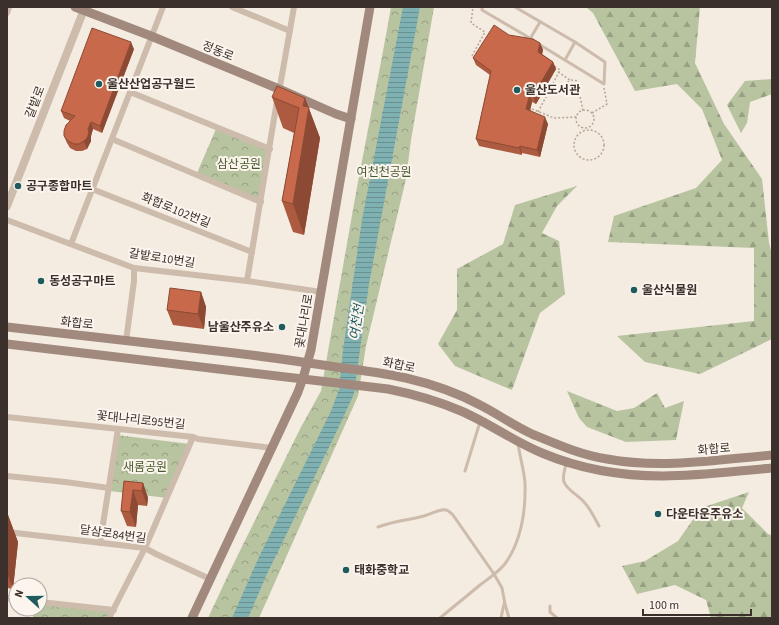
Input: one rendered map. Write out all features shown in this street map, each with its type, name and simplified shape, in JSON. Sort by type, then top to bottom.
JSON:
[{"type":"main road","name":"꽃대나리로","points":[[192,618],[298,392],[308,363],[370,7]]},
{"type":"main road","name":"정동로","points":[[81,8],[351,119]]},
{"type":"main road","name":"화합로","points":[[7,327],[308,363],[409,379],[448,391],[480,405],[529,432],[567,448],[607,460],[665,464],[692,463],[772,455]]},
{"type":"main road","name":"화합로","points":[[7,344],[388,389],[427,398],[461,411],[518,442],[542,453],[566,462],[605,472],[664,476],[772,468]]},
{"type":"street","points":[[7,13],[9,7]]},
{"type":"street","points":[[71,244],[163,7]]},
{"type":"street","points":[[232,7],[290,31]]},
{"type":"street","points":[[247,281],[294,7]]},
{"type":"street","name":"갈밭로","points":[[7,206],[81,8]]},
{"type":"street","points":[[130,92],[270,149]]},
{"type":"street","points":[[112,140],[261,202]]},
{"type":"street","name":"화합로102번길","points":[[92,189],[252,252]]},
{"type":"street","name":"갈밭로10번길","points":[[7,220],[134,268],[247,281],[321,292]]},
{"type":"street","points":[[126,341],[134,281],[134,268]]},
{"type":"street","name":"꽃대나리로95번길","points":[[7,417],[193,437],[198,440],[272,448]]},
{"type":"street","points":[[100,543],[118,429]]},
{"type":"street","points":[[110,618],[145,548],[193,437]]},
{"type":"street","points":[[7,476],[109,488]]},
{"type":"street","name":"달삼로84번길","points":[[7,532],[145,548],[210,579]]},
{"type":"street","points":[[48,603],[114,610]]},
{"type":"lane","points":[[482,7],[482,10],[604,84],[605,62],[575,42],[514,7]]},
{"type":"lane","points":[[530,39],[540,22]]},
{"type":"lane","points":[[565,60],[575,42]]},
{"type":"lane","points":[[465,471],[480,421]]},
{"type":"lane","points":[[440,618],[503,566],[517,541],[523,514],[525,482],[518,442]]},
{"type":"lane","points":[[566,462],[563,479],[564,483],[588,507],[599,526]]},
{"type":"lane","points":[[378,527],[393,522],[446,510],[453,515],[494,574],[502,588],[509,618]]},
{"type":"lane","points":[[501,618],[505,604]]},
{"type":"lane","points":[[550,606],[550,612],[557,618]]},
{"type":"path","points":[[472,56],[485,32],[472,23],[473,7]]},
{"type":"path","points":[[538,112],[560,70],[554,66]]},
{"type":"path","points":[[558,72],[570,80],[578,81],[583,111]]},
{"type":"path","points":[[570,80],[566,87],[569,91],[579,91]]},
{"type":"path","points":[[592,114],[607,104],[604,84]]},
{"type":"path","points":[[532,110],[554,118],[577,117]]},
{"type":"path","points":[[583,111],[579,113],[577,117],[578,124],[585,129],[595,131],[604,142],[604,147],[599,156],[590,159],[581,157],[577,154],[575,149],[575,140],[578,135],[585,129],[589,127],[593,123],[594,118],[592,114],[589,111],[583,111]]},
{"type":"green space","name":"여천천공원","points":[[391,7],[434,7],[411,140],[406,179],[366,346],[358,396],[259,618],[208,618],[301,427],[321,391]]},
{"type":"green space","points":[[586,7],[700,7],[695,63],[724,124],[762,179],[769,243],[772,254],[772,339],[700,374],[645,362],[617,336],[754,321],[754,248],[608,242],[614,216],[696,188],[722,160],[702,109],[677,84],[635,91],[593,13]]},
{"type":"green space","points":[[772,79],[772,94],[750,102],[747,123],[741,133],[727,105],[745,81]]},
{"type":"green space","name":"삼산공원","points":[[216,129],[267,150],[259,199],[197,173]]},
{"type":"green space","points":[[577,186],[557,206],[542,233],[559,241],[565,294],[540,313],[512,390],[455,366],[438,344],[457,310],[457,269],[503,244],[515,205]]},
{"type":"green space","points":[[567,391],[617,411],[634,408],[657,393],[665,408],[684,401],[676,440],[626,442],[587,427],[579,418]]},
{"type":"green space","name":"새롬공원","points":[[117,435],[190,444],[167,498],[110,491]]},
{"type":"green space","points":[[749,492],[742,508],[768,534],[772,535],[772,618],[711,618],[706,600],[675,585],[637,594],[622,566],[645,561],[678,541],[701,508]]},
{"type":"green space","points":[[48,603],[111,609],[107,618],[33,618],[48,617]]},
{"type":"water","name":"여천천","points":[[403,7],[420,7],[369,284],[354,394],[266,576],[248,618],[232,618],[259,557],[331,411],[339,390],[343,350],[362,220]]},
{"type":"building","name":"울산도서관","points":[[494,25],[509,35],[533,39],[540,43],[538,52],[553,62],[533,96],[530,94],[526,109],[545,117],[537,150],[520,146],[519,148],[476,139],[491,71],[473,58]]},
{"type":"building","name":"울산산업공구월드","points":[[92,28],[131,42],[100,126],[91,122],[88,129],[89,133],[87,138],[79,144],[74,144],[68,141],[64,136],[64,131],[66,125],[75,116],[61,111]]},
{"type":"building","points":[[277,86],[305,98],[303,106],[309,107],[293,204],[282,201],[299,108],[272,97]]},
{"type":"building","points":[[170,288],[201,292],[198,314],[167,310]]},
{"type":"building","points":[[124,481],[143,483],[142,491],[133,490],[130,512],[121,511]]},
{"type":"place","name":"울산산업공구월드","points":[[99,84]]},
{"type":"place","name":"울산도서관","points":[[517,90]]},
{"type":"place","name":"공구종합마트","points":[[18,186]]},
{"type":"place","name":"동성공구마트","points":[[41,281]]},
{"type":"place","name":"울산식물원","points":[[634,290]]},
{"type":"place","name":"남울산주유소","points":[[282,327]]},
{"type":"place","name":"다운타운주유소","points":[[658,514]]},
{"type":"place","name":"태화중학교","points":[[346,570]]}]
